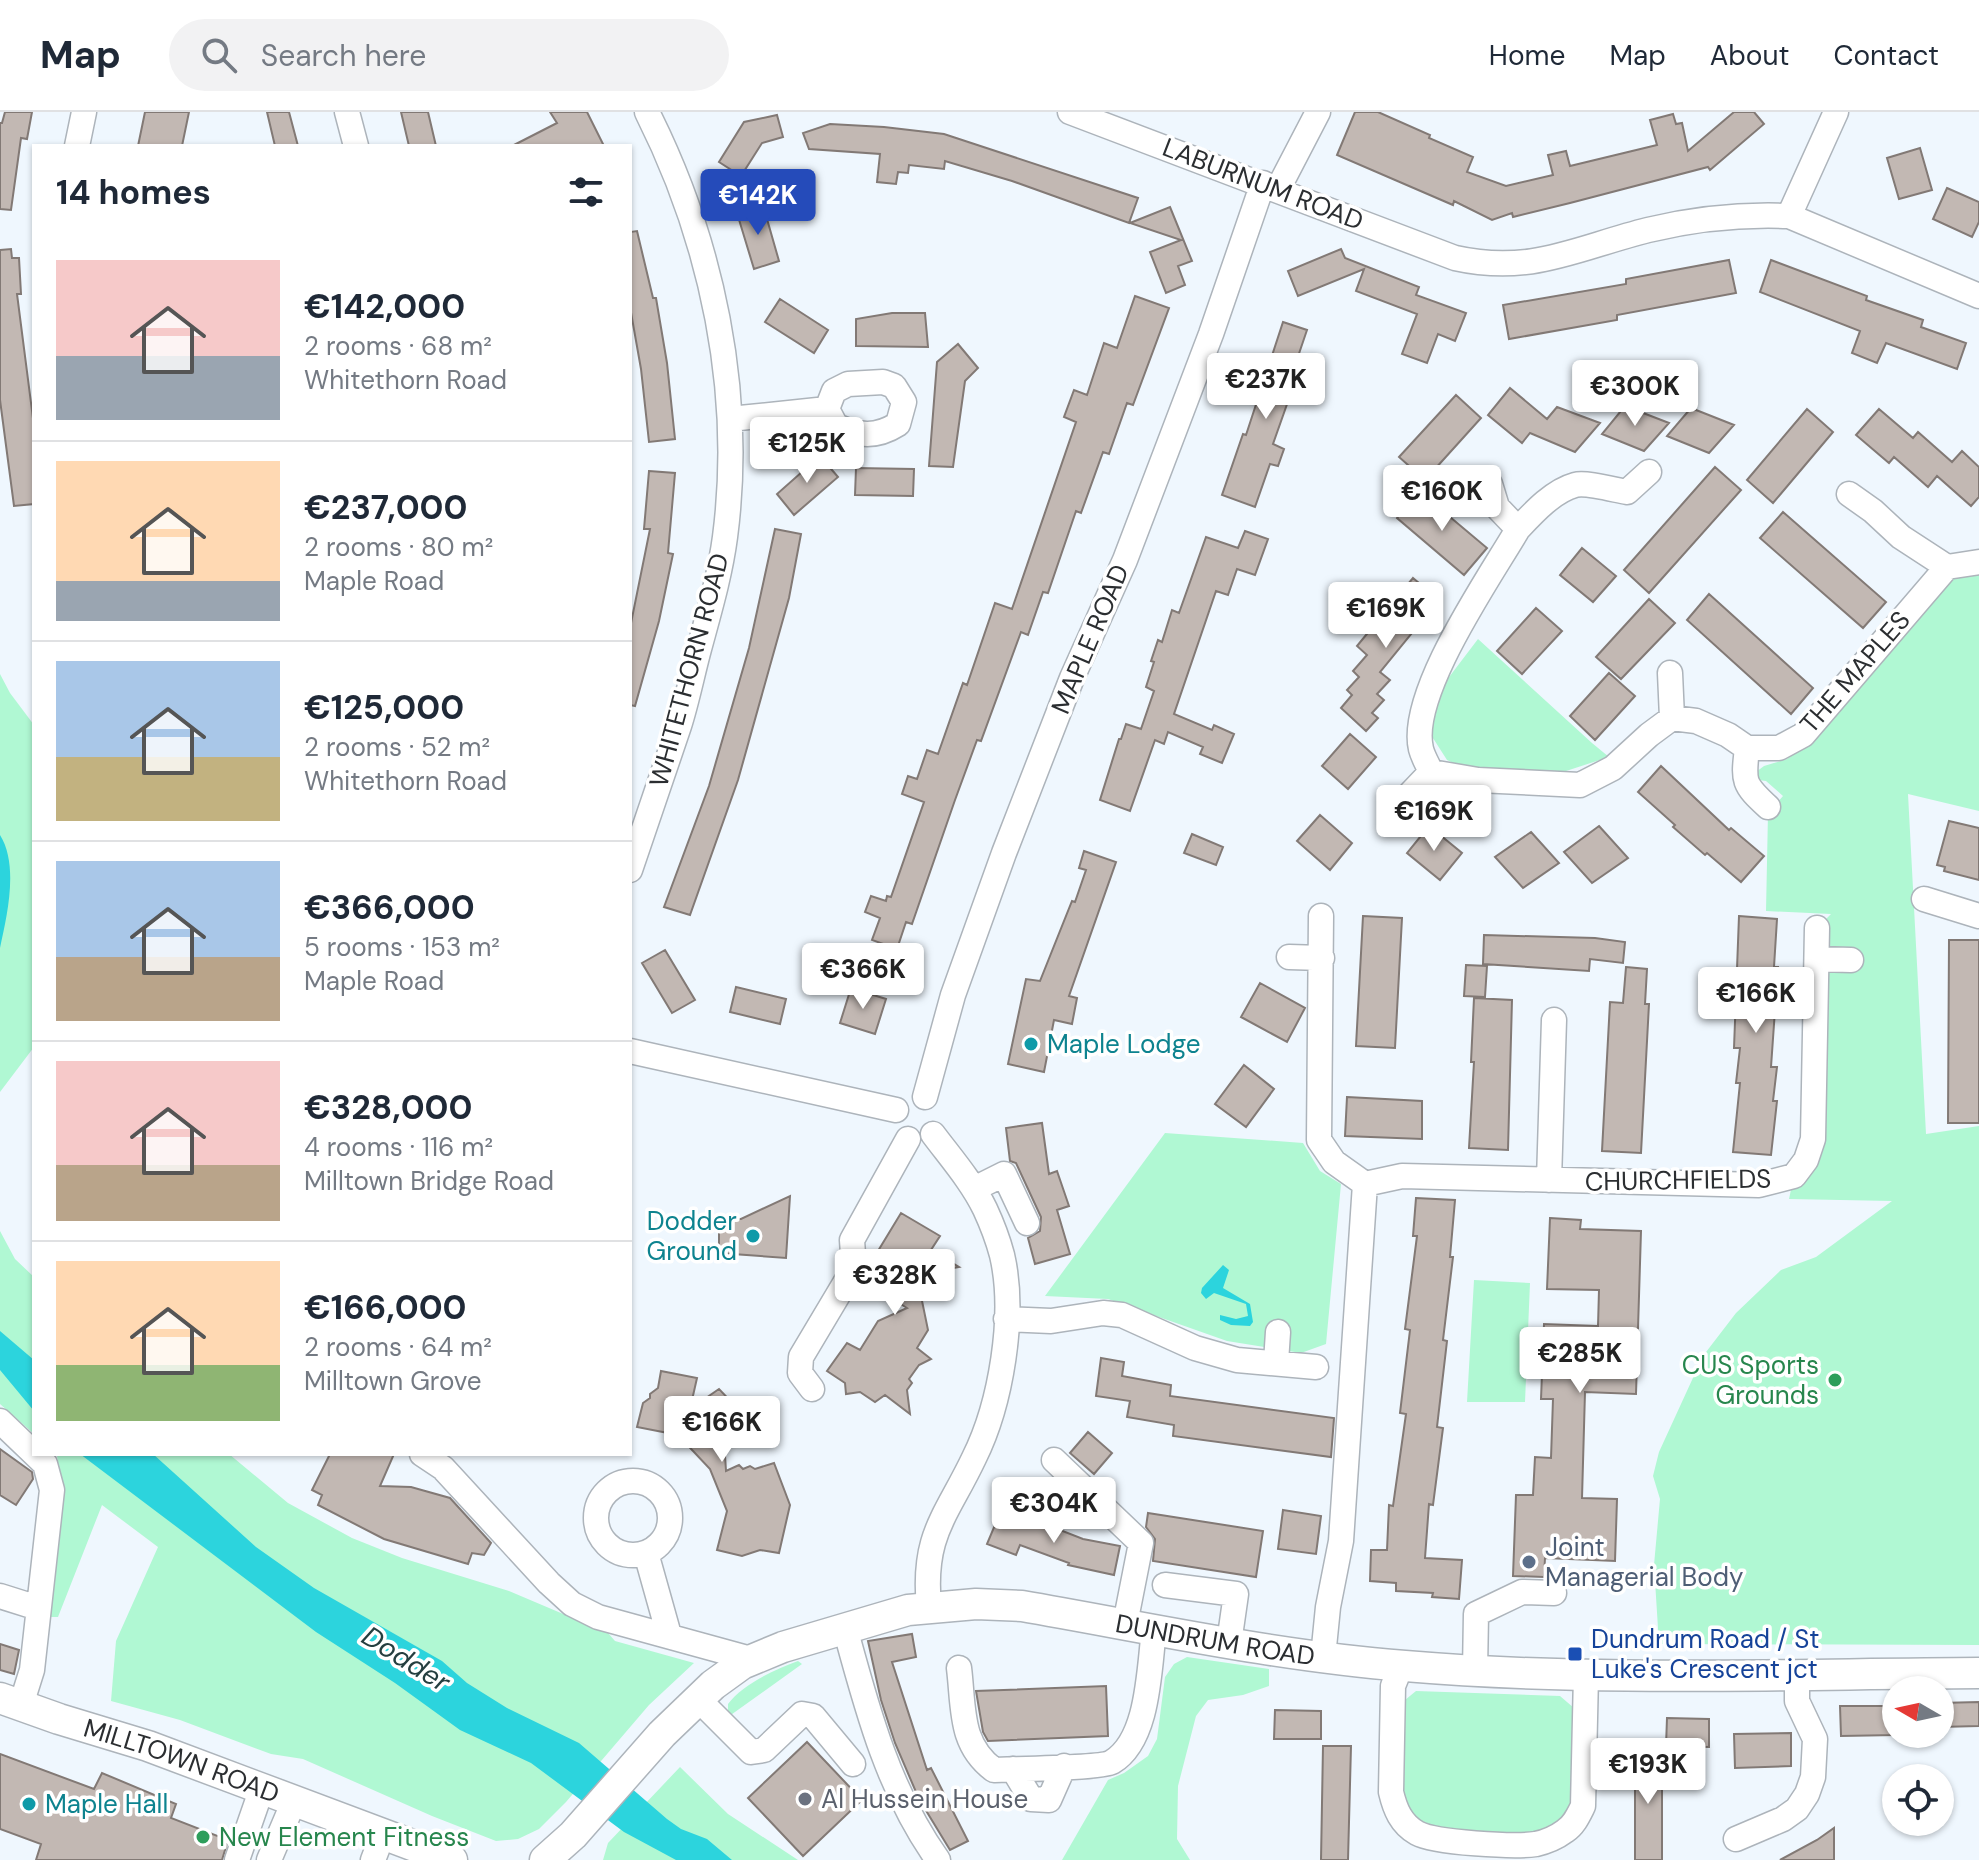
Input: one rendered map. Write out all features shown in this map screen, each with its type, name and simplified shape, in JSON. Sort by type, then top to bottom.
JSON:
[{"type":"main road","name":"DUNDRUM ROAD","points":[[545,1860],[576,1848],[652,1747],[698,1699],[732,1670],[751,1659],[845,1628],[929,1607],[999,1603],[1323,1657],[1475,1671],[1586,1675],[1979,1673]]},
{"type":"main road","name":"MILLTOWN ROAD","points":[[10,1701],[148,1746],[262,1788],[294,1801],[378,1847],[452,1860]]},
{"type":"street","points":[[77,144],[84,112]]},
{"type":"street","points":[[347,112],[355,144]]},
{"type":"street","name":"WHITETHORN ROAD","points":[[632,864],[679,724],[711,605],[725,537],[731,450],[730,419],[713,291],[685,196],[647,112]]},
{"type":"street","name":"LABURNUM ROAD","points":[[1070,112],[1455,258],[1479,264],[1541,262],[1649,230],[1714,218],[1789,216]]},
{"type":"street","name":"MAPLE ROAD","points":[[925,1097],[953,995],[1072,678],[1135,534],[1270,186],[1318,112]]},
{"type":"street","points":[[1836,112],[1789,216],[1979,296]]},
{"type":"street","points":[[730,419],[827,409]]},
{"type":"street","points":[[1431,772],[1421,749],[1420,726],[1429,688],[1463,622],[1518,529],[1531,514],[1577,484],[1627,492],[1649,472]]},
{"type":"street","points":[[1490,484],[1497,507],[1518,529]]},
{"type":"street","points":[[1849,494],[1901,537],[1947,567],[1979,562]]},
{"type":"street","name":"THE MAPLES","points":[[1747,748],[1779,748],[1803,735],[1947,567]]},
{"type":"street","points":[[1670,673],[1672,718]]},
{"type":"street","points":[[1431,772],[1478,780],[1580,785],[1613,768],[1672,718],[1696,721],[1728,735],[1747,748],[1745,769],[1748,788],[1768,807]]},
{"type":"street","points":[[1392,813],[1431,772]]},
{"type":"street","points":[[1924,899],[1950,918],[1979,916]]},
{"type":"street","points":[[1321,916],[1319,1140],[1334,1162],[1365,1184],[1341,1541],[1328,1607],[1323,1657]]},
{"type":"street","name":"CHURCHFIELDS","points":[[1365,1184],[1402,1176],[1759,1185],[1794,1176],[1806,1160],[1813,1139],[1817,928]]},
{"type":"street","points":[[1289,957],[1322,958]]},
{"type":"street","points":[[1817,959],[1851,960]]},
{"type":"street","name":"CHURCHFIELDS","points":[[1549,1180],[1554,1020]]},
{"type":"street","points":[[632,1051],[896,1110]]},
{"type":"street","points":[[911,1097],[925,1097],[932,1101],[940,1121],[933,1134],[922,1140],[908,1139],[895,1124],[896,1110],[911,1097]]},
{"type":"street","points":[[929,1607],[927,1578],[930,1553],[937,1528],[976,1456],[988,1423],[998,1389],[1006,1319],[1002,1255],[984,1207],[933,1134]]},
{"type":"street","points":[[812,1389],[800,1373],[801,1357],[854,1268],[852,1240],[908,1139]]},
{"type":"street","points":[[974,1189],[1004,1174],[1027,1223]]},
{"type":"street","points":[[1006,1319],[1051,1321],[1103,1313],[1122,1315],[1195,1348],[1237,1360],[1316,1367]]},
{"type":"street","points":[[1276,1362],[1278,1332]]},
{"type":"street","points":[[0,1421],[32,1452]]},
{"type":"street","points":[[10,1701],[32,1670],[52,1490],[45,1464],[37,1456]]},
{"type":"street","points":[[425,1456],[443,1468],[560,1595],[598,1617],[751,1659]]},
{"type":"street","points":[[959,1668],[968,1740],[980,1760],[994,1770],[1110,1764],[1128,1748],[1143,1716],[1141,1543],[1054,1460]]},
{"type":"street","points":[[646,1553],[669,1635]]},
{"type":"street","points":[[1165,1585],[1236,1594],[1229,1643]]},
{"type":"street","points":[[1475,1671],[1476,1614],[1522,1592],[1554,1593]]},
{"type":"street","points":[[0,1596],[38,1608]]},
{"type":"street","points":[[845,1628],[892,1781],[919,1833],[938,1860]]},
{"type":"street","points":[[1401,1666],[1393,1686],[1391,1792],[1394,1808],[1402,1820],[1420,1835],[1445,1841],[1535,1844],[1564,1832],[1574,1822],[1583,1806],[1586,1675]]},
{"type":"street","points":[[1736,1839],[1783,1819],[1797,1809],[1807,1794],[1814,1769],[1815,1739],[1797,1701],[1797,1674]]},
{"type":"street","points":[[698,1699],[751,1752],[764,1750],[802,1714],[813,1716],[853,1764]]},
{"type":"street","points":[[237,1860],[262,1788]]},
{"type":"street","points":[[269,1860],[294,1801]]},
{"type":"green space","name":"CUS Sports Grounds","points":[[1979,566],[1979,811],[1908,794],[1926,1134],[1979,1126],[1979,1645],[1659,1644],[1654,1565],[1660,1499],[1653,1476],[1659,1452],[1703,1356],[1736,1313],[1781,1270],[1816,1257],[1892,1201],[1789,1199],[1794,1176],[1806,1160],[1817,928],[1831,914],[1766,911],[1768,813],[1783,796],[1766,781],[1758,780],[1756,772],[1764,766],[1787,759],[1811,741],[1948,582]]},
{"type":"green space","points":[[1478,639],[1609,757],[1563,772],[1470,771],[1447,760],[1431,735],[1440,689]]},
{"type":"green space","points":[[0,674],[32,722],[32,1050],[0,1092]]},
{"type":"green space","points":[[1165,1133],[1303,1143],[1320,1171],[1341,1184],[1326,1344],[1301,1353],[1227,1341],[1108,1299],[1045,1296]]},
{"type":"green space","points":[[0,1231],[15,1259],[32,1275],[32,1432],[0,1404]]},
{"type":"green space","points":[[1474,1280],[1530,1283],[1525,1402],[1467,1402]]},
{"type":"green space","points":[[57,1456],[231,1456],[288,1503],[352,1538],[402,1558],[509,1591],[608,1633],[615,1641],[694,1663],[649,1705],[539,1829],[518,1839],[496,1841],[303,1759],[271,1754],[180,1720],[111,1701],[116,1641],[158,1547],[102,1505],[58,1617],[51,1617],[44,1662],[60,1499]]},
{"type":"green space","points":[[1187,1657],[1269,1669],[1269,1686],[1243,1695],[1208,1700],[1196,1716],[1178,1786],[1177,1839],[1190,1860],[1062,1860],[1108,1780],[1148,1756],[1157,1739],[1165,1677],[1174,1664]]},
{"type":"green space","points":[[798,1661],[802,1664],[728,1717],[728,1704],[742,1690],[769,1673]]},
{"type":"green space","points":[[1416,1691],[1560,1696],[1574,1708],[1572,1813],[1542,1834],[1442,1833],[1418,1823],[1401,1796],[1405,1700]]},
{"type":"green space","points":[[680,1767],[728,1814],[798,1860],[603,1860],[608,1843]]},
{"type":"water","points":[[0,835],[9,861],[10,891],[0,948]]},
{"type":"water","points":[[1223,1265],[1229,1270],[1223,1288],[1250,1304],[1253,1322],[1250,1326],[1231,1325],[1220,1320],[1220,1315],[1236,1319],[1248,1316],[1246,1304],[1214,1293],[1206,1299],[1201,1293]]},
{"type":"water","points":[[0,1331],[32,1358],[32,1409],[0,1370]]},
{"type":"water","name":"Dodder","points":[[83,1456],[155,1456],[256,1547],[314,1588],[442,1661],[467,1683],[507,1708],[579,1743],[667,1819],[681,1829],[707,1839],[732,1860],[676,1860],[624,1832],[531,1763],[460,1730],[316,1632]]},
{"type":"building","points":[[5,112],[32,112],[27,139],[21,138],[11,210],[0,209],[0,123]]},
{"type":"building","points":[[145,112],[189,112],[182,144],[138,144]]},
{"type":"building","points":[[267,112],[289,112],[297,144],[275,144]]},
{"type":"building","points":[[401,112],[428,112],[436,144],[409,144]]},
{"type":"building","points":[[550,112],[587,112],[603,144],[516,144],[557,123]]},
{"type":"building","points":[[1355,112],[1378,112],[1430,135],[1429,138],[1473,157],[1467,172],[1506,186],[1553,175],[1548,155],[1566,151],[1570,166],[1657,145],[1650,120],[1673,114],[1676,124],[1682,123],[1688,151],[1734,112],[1754,112],[1764,124],[1710,170],[1708,167],[1492,220],[1454,201],[1453,205],[1337,155]]},
{"type":"building","points":[[777,115],[783,137],[762,143],[741,176],[719,162],[744,122]]},
{"type":"building","points":[[830,124],[944,134],[1138,198],[1129,223],[1012,181],[945,161],[944,169],[909,165],[908,173],[898,172],[896,184],[877,182],[880,154],[809,149],[803,133]]},
{"type":"building","points":[[1920,148],[1932,190],[1899,199],[1887,158]]},
{"type":"building","points":[[1947,188],[1979,202],[1979,222],[1972,237],[1933,219]]},
{"type":"building","points":[[763,205],[779,261],[754,269],[737,213]]},
{"type":"building","points":[[1170,207],[1192,261],[1178,266],[1185,285],[1166,293],[1150,252],[1181,240],[1130,223]]},
{"type":"building","points":[[637,231],[653,298],[656,298],[675,439],[649,442],[632,318],[632,232]]},
{"type":"building","points":[[11,249],[12,258],[19,258],[21,294],[17,294],[32,410],[32,504],[14,506],[0,400],[0,250]]},
{"type":"building","points":[[1341,249],[1345,258],[1419,287],[1416,295],[1466,313],[1455,341],[1438,334],[1427,363],[1402,354],[1417,314],[1356,291],[1364,269],[1298,296],[1288,271]]},
{"type":"building","points":[[1729,260],[1736,293],[1617,315],[1617,320],[1509,339],[1503,305],[1626,284],[1626,279]]},
{"type":"building","points":[[1771,260],[1867,296],[1866,300],[1923,320],[1921,327],[1966,343],[1957,369],[1886,343],[1877,363],[1852,353],[1860,331],[1760,292]]},
{"type":"building","points":[[1135,296],[1169,308],[1133,405],[1127,403],[1109,454],[1103,452],[1081,513],[1076,511],[1048,593],[1043,592],[1028,635],[1021,632],[981,741],[977,740],[912,924],[906,922],[897,949],[872,940],[880,918],[865,912],[871,896],[886,901],[887,896],[891,897],[924,802],[902,794],[908,776],[917,779],[927,750],[938,754],[963,683],[967,685],[995,603],[1012,609],[1076,422],[1064,417],[1074,390],[1087,395],[1104,343],[1117,348]]},
{"type":"building","points":[[780,299],[828,330],[814,353],[765,322]]},
{"type":"building","points":[[892,313],[925,313],[928,347],[856,346],[856,319]]},
{"type":"building","points":[[1283,322],[1307,330],[1287,389],[1292,390],[1273,444],[1284,449],[1278,466],[1270,464],[1255,507],[1222,495],[1243,434],[1246,435]]},
{"type":"building","points":[[958,344],[978,368],[965,381],[953,467],[929,466],[937,362]]},
{"type":"building","points":[[1510,388],[1547,419],[1557,407],[1600,423],[1575,452],[1530,433],[1522,443],[1488,415]]},
{"type":"building","points":[[1456,395],[1481,418],[1425,480],[1399,457]]},
{"type":"building","points":[[1625,406],[1669,423],[1644,451],[1602,434]]},
{"type":"building","points":[[1691,408],[1734,425],[1709,453],[1667,436]]},
{"type":"building","points":[[1807,409],[1833,432],[1773,503],[1747,480]]},
{"type":"building","points":[[1879,409],[1913,438],[1918,432],[1952,462],[1962,451],[1979,467],[1979,497],[1971,506],[1937,476],[1928,487],[1894,457],[1889,463],[1856,435]]},
{"type":"building","points":[[820,456],[838,477],[794,515],[777,494]]},
{"type":"building","points":[[1715,467],[1741,490],[1649,593],[1624,570]]},
{"type":"building","points":[[856,468],[914,469],[913,496],[855,495]]},
{"type":"building","points":[[649,471],[675,473],[668,553],[673,554],[659,621],[635,706],[632,705],[632,618],[650,529],[644,529]]},
{"type":"building","points":[[1419,491],[1487,548],[1464,575],[1397,518]]},
{"type":"building","points":[[1783,512],[1886,602],[1863,628],[1760,538]]},
{"type":"building","points":[[775,529],[801,534],[789,598],[738,780],[690,915],[664,907],[709,786],[749,648]]},
{"type":"building","points":[[1245,531],[1268,539],[1255,575],[1237,569],[1228,595],[1216,591],[1174,714],[1212,730],[1214,725],[1234,734],[1222,763],[1200,754],[1203,747],[1168,732],[1164,744],[1155,740],[1130,811],[1100,800],[1126,724],[1141,729],[1154,691],[1146,687],[1158,640],[1162,642],[1172,610],[1179,613],[1206,537],[1238,548]]},
{"type":"building","points":[[1582,548],[1616,576],[1593,602],[1560,575]]},
{"type":"building","points":[[1413,578],[1439,600],[1380,672],[1390,680],[1377,694],[1384,700],[1372,713],[1378,718],[1366,731],[1341,708],[1352,695],[1347,690],[1359,677],[1353,671],[1367,655],[1357,646]]},
{"type":"building","points":[[1709,594],[1813,688],[1791,714],[1687,620]]},
{"type":"building","points":[[1649,599],[1675,623],[1621,679],[1596,657]]},
{"type":"building","points":[[1536,608],[1562,631],[1522,674],[1497,651]]},
{"type":"building","points":[[1609,673],[1635,696],[1595,740],[1570,716]]},
{"type":"building","points":[[1350,734],[1376,757],[1348,789],[1322,766]]},
{"type":"building","points":[[1661,766],[1729,830],[1731,828],[1764,856],[1741,882],[1707,853],[1705,855],[1638,792]]},
{"type":"building","points":[[1320,815],[1352,843],[1330,870],[1297,841]]},
{"type":"building","points":[[1949,821],[1979,828],[1979,880],[1944,871],[1945,867],[1937,865]]},
{"type":"building","points":[[1429,826],[1462,853],[1440,880],[1407,853]]},
{"type":"building","points":[[1599,826],[1628,858],[1592,883],[1564,852]]},
{"type":"building","points":[[1531,832],[1559,863],[1523,888],[1495,857]]},
{"type":"building","points":[[1192,834],[1223,847],[1216,865],[1184,853]]},
{"type":"building","points":[[1084,851],[1116,862],[1069,996],[1077,998],[1072,1024],[1054,1020],[1044,1072],[1008,1064],[1026,979],[1040,981],[1086,870],[1079,868]]},
{"type":"building","points":[[1363,916],[1402,918],[1395,1048],[1356,1046]]},
{"type":"building","points":[[1739,916],[1777,919],[1774,967],[1778,967],[1771,1067],[1777,1067],[1773,1101],[1777,1101],[1771,1155],[1733,1152],[1740,1083],[1736,1083],[1740,1048],[1734,1048]]},
{"type":"building","points":[[1484,935],[1595,938],[1625,942],[1623,963],[1590,959],[1589,971],[1483,964]]},
{"type":"building","points":[[1949,940],[1979,940],[1979,1123],[1948,1123]]},
{"type":"building","points":[[665,950],[695,1000],[672,1013],[642,963]]},
{"type":"building","points":[[1466,965],[1487,966],[1485,997],[1464,996]]},
{"type":"building","points":[[1626,967],[1647,969],[1645,1004],[1649,1004],[1641,1153],[1602,1151],[1610,1002],[1623,1003]]},
{"type":"building","points":[[1260,983],[1305,1008],[1287,1042],[1241,1017]]},
{"type":"building","points":[[736,987],[786,999],[780,1024],[730,1012]]},
{"type":"building","points":[[851,988],[886,999],[875,1034],[840,1023]]},
{"type":"building","points":[[1474,998],[1512,1000],[1508,1150],[1469,1148]]},
{"type":"building","points":[[1244,1065],[1274,1089],[1246,1127],[1215,1104]]},
{"type":"building","points":[[1347,1097],[1422,1101],[1422,1139],[1345,1136]]},
{"type":"building","points":[[1042,1123],[1049,1174],[1057,1171],[1069,1206],[1057,1210],[1070,1254],[1035,1264],[1028,1238],[1040,1231],[1041,1217],[1016,1163],[1010,1161],[1006,1128]]},
{"type":"building","name":"Dodder Ground","points":[[790,1196],[786,1258],[719,1253],[719,1218],[741,1219]]},
{"type":"building","points":[[1416,1198],[1455,1200],[1450,1257],[1453,1257],[1443,1340],[1447,1341],[1437,1427],[1443,1428],[1433,1505],[1429,1504],[1425,1558],[1462,1560],[1459,1599],[1432,1597],[1433,1593],[1396,1591],[1396,1583],[1370,1581],[1371,1550],[1387,1550],[1389,1505],[1393,1506],[1406,1414],[1400,1413],[1410,1330],[1405,1329],[1417,1236],[1413,1236]]},
{"type":"building","points":[[901,1213],[940,1236],[931,1250],[959,1267],[937,1271],[921,1296],[928,1330],[917,1348],[931,1359],[919,1365],[909,1379],[912,1383],[907,1390],[910,1414],[885,1395],[875,1402],[860,1392],[846,1394],[845,1383],[827,1371],[847,1343],[860,1350],[878,1321],[907,1308],[867,1283],[878,1264],[874,1262],[878,1251]]},
{"type":"building","points":[[1550,1218],[1581,1220],[1580,1229],[1641,1231],[1636,1394],[1585,1392],[1582,1498],[1617,1499],[1615,1561],[1545,1558],[1544,1577],[1513,1576],[1516,1495],[1533,1495],[1535,1457],[1551,1458],[1553,1399],[1541,1399],[1544,1324],[1598,1326],[1599,1290],[1547,1289]]},
{"type":"building","points":[[1101,1358],[1124,1362],[1122,1376],[1171,1385],[1170,1396],[1334,1418],[1331,1457],[1173,1436],[1174,1425],[1127,1417],[1130,1401],[1096,1396]]},
{"type":"building","points":[[661,1371],[697,1378],[690,1409],[719,1389],[744,1415],[730,1425],[729,1434],[724,1439],[726,1471],[739,1465],[743,1469],[750,1466],[755,1469],[774,1463],[790,1505],[779,1553],[760,1550],[742,1556],[717,1550],[727,1511],[710,1469],[678,1435],[637,1427],[643,1403],[658,1388]]},
{"type":"building","points":[[1088,1432],[1112,1453],[1094,1474],[1070,1453]]},
{"type":"building","points":[[0,1449],[32,1472],[33,1479],[16,1505],[0,1495]]},
{"type":"building","points":[[329,1456],[393,1456],[380,1486],[411,1487],[450,1498],[491,1543],[484,1555],[472,1553],[468,1564],[384,1539],[318,1505],[322,1495],[312,1490]]},
{"type":"building","points":[[1283,1510],[1321,1516],[1316,1554],[1278,1549]]},
{"type":"building","points":[[1000,1513],[1035,1527],[1037,1521],[1083,1539],[1120,1546],[1114,1575],[1068,1565],[1020,1545],[1016,1555],[987,1544]]},
{"type":"building","points":[[1148,1513],[1263,1531],[1256,1577],[1153,1561],[1155,1539],[1146,1527]]},
{"type":"building","points":[[912,1634],[916,1657],[892,1662],[927,1770],[931,1768],[968,1841],[950,1850],[919,1799],[895,1743],[881,1700],[868,1641]]},
{"type":"building","points":[[0,1644],[19,1650],[14,1674],[0,1670]]},
{"type":"building","points":[[1106,1686],[1108,1736],[988,1741],[983,1732],[976,1691]]},
{"type":"building","points":[[1979,1702],[1979,1726],[1954,1727],[1954,1703]]},
{"type":"building","points":[[1840,1706],[1882,1706],[1882,1735],[1841,1736]]},
{"type":"building","points":[[1275,1710],[1321,1711],[1321,1739],[1274,1739]]},
{"type":"building","points":[[1667,1718],[1709,1719],[1709,1747],[1666,1746]]},
{"type":"building","points":[[1791,1733],[1791,1766],[1735,1768],[1734,1734]]},
{"type":"building","name":"Al Hussein House","points":[[807,1742],[862,1800],[803,1856],[748,1798]]},
{"type":"building","points":[[1323,1746],[1351,1746],[1348,1860],[1321,1860]]},
{"type":"building","points":[[1635,1752],[1662,1752],[1662,1860],[1635,1860]]},
{"type":"building","points":[[0,1754],[94,1789],[102,1773],[176,1804],[171,1818],[228,1840],[222,1860],[36,1860],[41,1844],[0,1829]]},
{"type":"building","points":[[1834,1828],[1834,1860],[1780,1860],[1817,1840]]},
{"type":"place","name":"Maple Lodge","points":[[1031,1044]]},
{"type":"place","name":"Dodder Ground","points":[[753,1236]]},
{"type":"place","name":"CUS Sports Grounds","points":[[1835,1380]]},
{"type":"place","name":"Joint Managerial Body","points":[[1529,1562]]},
{"type":"place","name":"Dundrum Road / St Luke's Crescent jct","points":[[1575,1654]]},
{"type":"place","name":"Al Hussein House","points":[[805,1799]]},
{"type":"place","name":"Maple Hall","points":[[29,1804]]},
{"type":"place","name":"New Element Fitness","points":[[203,1837]]}]
